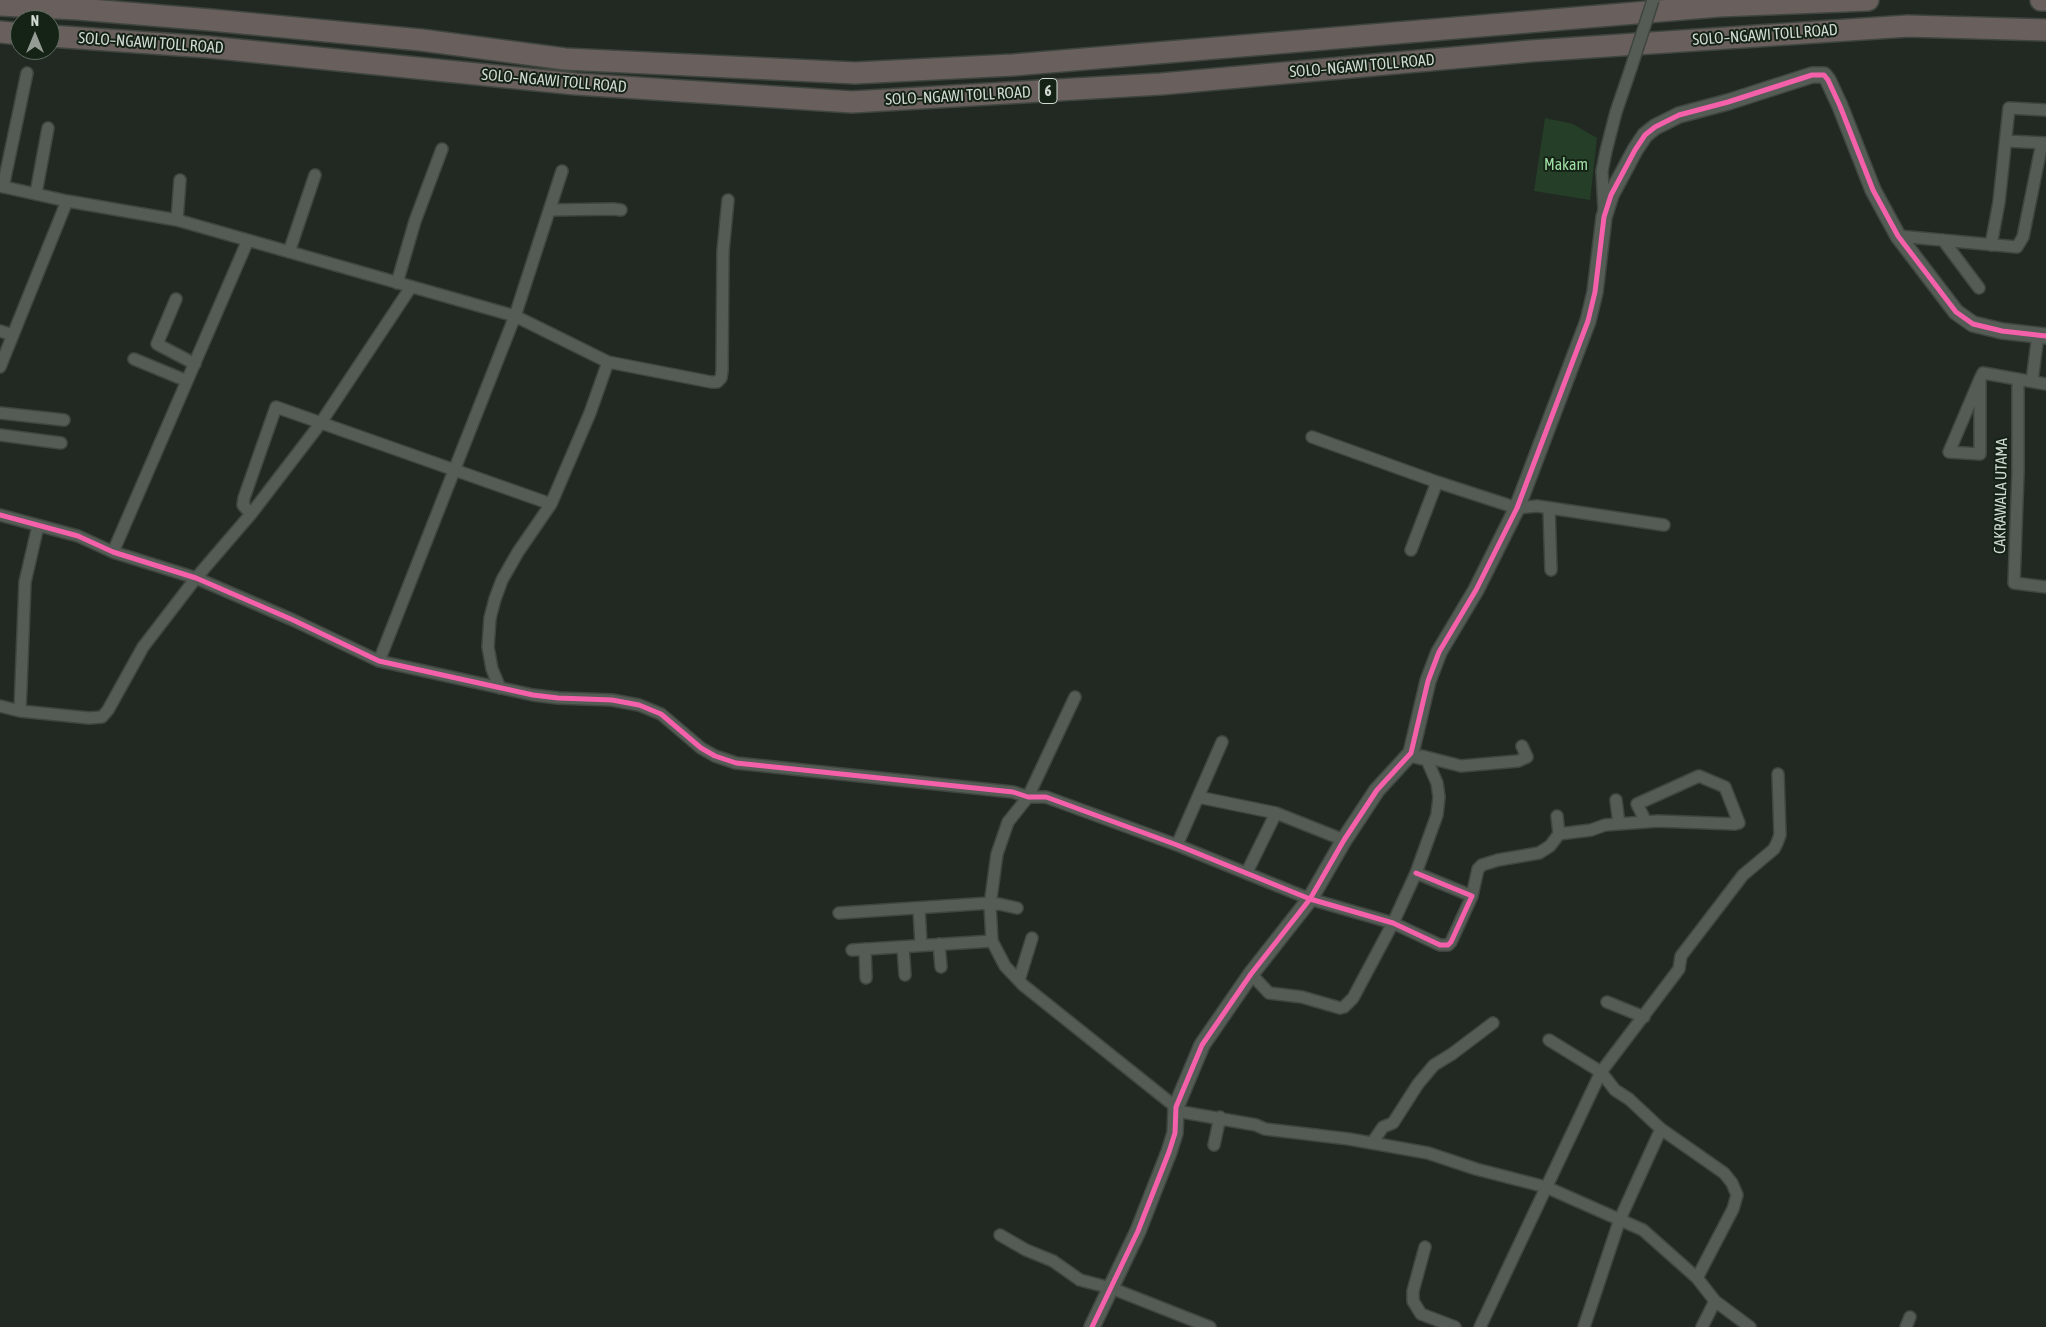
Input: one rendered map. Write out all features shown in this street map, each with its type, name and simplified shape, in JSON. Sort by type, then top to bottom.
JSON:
[{"type":"highway","name":"SOLO–NGAWI TOLL ROAD","points":[[0,4],[211,20],[402,38],[565,59],[855,73],[1023,64],[1719,6],[1868,0]]},
{"type":"highway","points":[[2041,0],[2046,0]]},
{"type":"highway","name":"SOLO–NGAWI TOLL ROAD","points":[[60,37],[208,47],[576,84],[852,102],[1161,84],[1531,51],[1908,26],[2046,30]]},
{"type":"street","points":[[1604,217],[1602,171],[1612,126],[1653,0]]},
{"type":"street","points":[[27,73],[2,186],[67,201],[177,220],[515,316],[608,362],[698,381],[718,382],[720,378],[724,250],[728,200]]},
{"type":"street","points":[[1092,1327],[1138,1230],[1169,1152],[1175,1133],[1176,1107],[1202,1045],[1251,974],[1310,899],[1344,840],[1377,790],[1410,754],[1422,703],[1440,652],[1476,590],[1517,508],[1588,322],[1595,292],[1604,217],[1610,195],[1645,135],[1655,127],[1679,115],[1818,74],[1824,75],[1828,80],[1873,190],[1898,236],[1944,297],[1966,321],[1973,324],[2002,331],[2042,336],[2032,381]]},
{"type":"street","points":[[1991,245],[1999,202],[2009,108],[2046,110]]},
{"type":"street","points":[[36,193],[48,128]]},
{"type":"street","points":[[1898,236],[2011,248],[2017,247],[2021,243],[2044,143],[2006,142]]},
{"type":"street","points":[[397,283],[415,221],[442,149]]},
{"type":"street","points":[[379,661],[515,316],[562,171]]},
{"type":"street","points":[[289,252],[316,175]]},
{"type":"street","points":[[177,220],[180,180]]},
{"type":"street","points":[[0,367],[67,201]]},
{"type":"street","points":[[550,210],[621,210]]},
{"type":"street","points":[[113,552],[248,240]]},
{"type":"street","points":[[1943,240],[1979,288]]},
{"type":"street","points":[[0,706],[20,711],[88,718],[102,716],[108,710],[143,647],[196,578],[251,514],[320,424],[411,287]]},
{"type":"street","points":[[176,299],[157,344],[194,364]]},
{"type":"street","points":[[0,330],[13,334]]},
{"type":"street","points":[[134,359],[187,381]]},
{"type":"street","points":[[500,688],[492,669],[488,647],[490,618],[495,599],[502,580],[518,552],[551,504],[590,413],[608,362]]},
{"type":"street","points":[[1980,379],[1983,373],[2046,384]]},
{"type":"street","name":"CAKRAWALA UTAMA","points":[[1980,379],[1980,454],[1949,452],[1957,433],[1980,379]]},
{"type":"street","name":"CAKRAWALA UTAMA","points":[[2018,379],[2018,483],[2014,583],[2046,586]]},
{"type":"street","points":[[251,514],[243,505],[244,498],[276,407],[551,504]]},
{"type":"street","points":[[0,413],[64,420]]},
{"type":"street","points":[[0,435],[62,443]]},
{"type":"street","points":[[1312,437],[1437,482],[1517,508],[1537,506],[1664,525]]},
{"type":"street","points":[[1411,550],[1437,482]]},
{"type":"street","points":[[1549,508],[1551,570]]},
{"type":"street","points":[[0,514],[78,536],[113,552],[196,578],[293,620],[379,661],[500,688],[558,698],[612,700],[639,705],[660,714],[700,748],[715,756],[736,763],[1013,792],[1028,797],[1046,797],[1064,802],[1247,872],[1310,899],[1393,923],[1440,944],[1451,942],[1472,896],[1478,869],[1482,865],[1498,860],[1539,853],[1550,846],[1559,834],[1557,816]]},
{"type":"street","points":[[20,711],[25,582],[38,526]]},
{"type":"street","points":[[1075,697],[1028,797],[1008,822],[1001,838],[990,904],[992,941],[1005,966],[1019,980],[1182,1112],[1256,1124],[1265,1129],[1372,1143],[1428,1154],[1476,1169],[1546,1187],[1643,1230],[1697,1278],[1715,1300],[1750,1327]]},
{"type":"street","points":[[1177,845],[1222,742]]},
{"type":"street","points":[[1410,754],[1461,766],[1524,760],[1527,757],[1522,746]]},
{"type":"street","points":[[1251,974],[1269,993],[1302,997],[1328,1006],[1344,1007],[1353,998],[1393,923],[1416,873],[1437,815],[1439,797],[1427,760],[1410,754]]},
{"type":"street","points":[[1480,1327],[1601,1072],[1679,969],[1681,956],[1743,875],[1774,849],[1778,843],[1780,835],[1778,774]]},
{"type":"street","points":[[1559,834],[1619,824],[1646,822],[1739,823],[1725,788],[1699,776],[1637,804],[1646,822]]},
{"type":"street","points":[[1198,798],[1276,813],[1344,840]]},
{"type":"street","points":[[1616,800],[1619,824]]},
{"type":"street","points":[[1247,872],[1276,813]]},
{"type":"street","points":[[1416,873],[1472,896]]},
{"type":"street","points":[[839,913],[990,904],[1017,908]]},
{"type":"street","points":[[919,908],[921,945]]},
{"type":"street","points":[[1019,980],[1032,938]]},
{"type":"street","points":[[852,950],[992,941]]},
{"type":"street","points":[[939,944],[941,968]]},
{"type":"street","points":[[903,947],[905,975]]},
{"type":"street","points":[[865,949],[866,978]]},
{"type":"street","points":[[1607,1002],[1644,1017]]},
{"type":"street","points":[[1372,1143],[1383,1127],[1393,1123],[1418,1084],[1434,1065],[1493,1023]]},
{"type":"street","points":[[1549,1040],[1601,1072],[1615,1090],[1629,1099],[1661,1129],[1724,1173],[1732,1183],[1737,1195],[1733,1209],[1697,1278]]},
{"type":"street","points":[[1214,1145],[1220,1118]]},
{"type":"street","points":[[1584,1327],[1620,1219],[1661,1129]]},
{"type":"street","points":[[1000,1235],[1026,1250],[1053,1261],[1080,1280],[1111,1288],[1210,1327]]},
{"type":"street","points":[[1425,1246],[1413,1291],[1413,1301],[1421,1314],[1455,1327]]},
{"type":"street","points":[[1702,1327],[1715,1300]]},
{"type":"green space","name":"Makam","points":[[1545,118],[1573,124],[1597,138],[1590,200],[1534,191]]},
{"type":"cycle path","points":[[1092,1327],[1138,1231],[1169,1152],[1175,1133],[1176,1107],[1202,1045],[1251,974],[1310,899],[1344,840],[1377,790],[1411,753],[1428,681],[1439,652],[1476,590],[1517,508],[1588,321],[1595,292],[1604,217],[1611,195],[1645,135],[1655,127],[1679,115],[1728,102],[1812,75],[1824,75],[1840,106],[1873,190],[1898,236],[1956,312],[1973,324],[2002,331],[2046,336]]},
{"type":"cycle path","points":[[0,515],[78,536],[113,552],[196,578],[293,620],[379,661],[533,695],[612,700],[639,705],[661,714],[701,748],[715,756],[736,763],[1013,792],[1028,797],[1046,797],[1177,845],[1310,899],[1393,923],[1440,945],[1448,945],[1472,896],[1416,873]]}]
